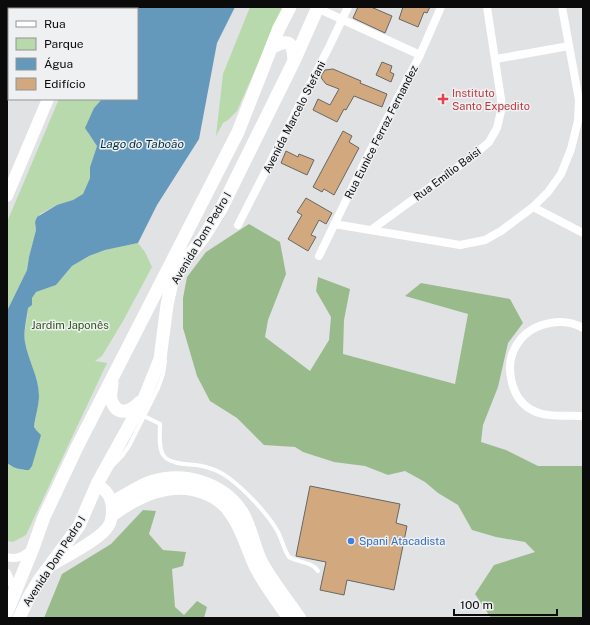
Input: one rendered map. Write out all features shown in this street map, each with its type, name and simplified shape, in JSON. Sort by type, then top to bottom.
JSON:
[{"type":"main road","name":"Avenida Dom Pedro I","points":[[7,612],[44,517],[78,445],[210,184],[238,132],[279,28],[290,7]]},
{"type":"main road","name":"Avenida Dom Pedro I","points":[[19,618],[30,595],[48,567],[79,526],[100,479],[144,399],[160,359],[164,322],[172,282],[183,263],[203,238],[221,209],[294,61],[317,7]]},
{"type":"main road","points":[[271,48],[281,43],[286,42],[290,44],[293,49],[294,61]]},
{"type":"main road","points":[[113,378],[111,396],[112,402],[116,408],[121,411],[128,411],[144,399]]},
{"type":"street","points":[[317,7],[342,20],[420,55]]},
{"type":"street","name":"Avenida Marcelo Stefani","points":[[238,225],[348,7]]},
{"type":"street","name":"Rua Eunice Ferraz Fernandez","points":[[319,256],[369,153],[420,55],[441,7]]},
{"type":"street","name":"Rua Emílio Baisi","points":[[370,230],[473,156],[489,142],[497,128],[501,111],[501,99],[487,7]]},
{"type":"street","points":[[334,224],[460,245],[485,240],[501,231],[534,207],[548,192],[560,174],[571,149],[578,121],[579,100],[562,7]]},
{"type":"street","points":[[496,59],[569,46]]},
{"type":"street","points":[[7,196],[48,100]]},
{"type":"street","points":[[534,207],[583,233]]},
{"type":"street","points":[[583,328],[562,322],[548,323],[524,336],[516,346],[511,362],[510,376],[514,391],[521,402],[532,411],[547,414],[583,416]]},
{"type":"street","points":[[112,502],[150,481],[178,476],[193,478],[210,484],[224,493],[242,510],[250,526],[261,560],[300,618]]},
{"type":"street","points":[[48,567],[103,533],[109,526],[112,516],[112,502],[109,495],[104,490],[100,479]]},
{"type":"street","points":[[112,516],[152,493],[164,489],[180,488],[200,491],[213,498],[230,512],[237,524],[255,567],[288,618]]},
{"type":"street","points":[[7,558],[19,558],[33,548]]},
{"type":"street","points":[[7,572],[12,586],[12,599]]},
{"type":"lane","points":[[279,28],[285,7]]},
{"type":"lane","points":[[100,479],[122,456],[158,388],[163,374],[165,361],[164,322]]},
{"type":"lane","points":[[144,416],[160,424],[161,450],[163,456],[174,462],[203,466],[218,471],[229,478],[251,498],[273,525],[289,557],[293,560],[309,563],[318,571]]},
{"type":"green space","points":[[250,7],[283,7],[237,111],[223,123],[216,136],[223,74]]},
{"type":"green space","points":[[59,100],[101,100],[94,108],[88,133],[97,146],[90,167],[90,178],[83,194],[67,203],[57,205],[40,214],[35,222],[36,230],[27,270],[7,311],[7,222]]},
{"type":"green space","points":[[249,224],[280,242],[286,274],[268,320],[265,337],[310,371],[329,340],[331,317],[316,291],[318,277],[350,289],[344,320],[343,354],[455,384],[468,314],[405,296],[421,283],[510,299],[523,323],[508,343],[498,387],[483,425],[481,442],[506,450],[538,466],[583,466],[583,618],[491,618],[475,594],[494,565],[535,552],[525,542],[496,537],[472,530],[458,505],[438,493],[425,482],[405,471],[388,475],[365,466],[334,462],[303,452],[295,447],[264,445],[237,418],[210,401],[197,376],[183,328],[183,298],[187,277],[206,252]]},
{"type":"green space","name":"Jardim Japonês","points":[[138,243],[145,252],[152,267],[102,356],[95,361],[107,363],[26,535],[13,542],[7,541],[7,463],[10,466],[24,470],[37,431],[34,427],[39,400],[39,389],[26,349],[25,338],[28,308],[32,305],[32,298],[35,292],[56,285],[72,266],[89,256],[105,250]]},
{"type":"green space","points":[[143,510],[156,511],[149,534],[163,550],[186,552],[183,566],[172,569],[175,607],[184,615],[197,601],[207,607],[204,618],[44,618],[62,574],[111,544]]},
{"type":"water","name":"Lago do Taboão","points":[[235,7],[217,43],[199,139],[157,205],[138,243],[105,250],[89,256],[72,266],[56,285],[36,292],[32,298],[32,305],[28,308],[25,338],[26,349],[39,389],[39,400],[34,427],[41,435],[32,466],[29,470],[20,469],[7,463],[7,311],[27,270],[36,230],[35,222],[37,217],[57,205],[73,200],[83,194],[90,178],[90,167],[97,146],[85,128],[94,108],[101,100],[138,100],[138,8],[132,8]]},
{"type":"building","points":[[358,7],[371,7],[392,16],[385,33],[353,18]]},
{"type":"building","points":[[403,7],[430,7],[427,13],[424,12],[418,27],[399,19]]},
{"type":"building","points":[[382,62],[392,66],[390,72],[394,74],[391,82],[376,75]]},
{"type":"building","points":[[333,69],[361,81],[360,83],[387,94],[382,107],[354,96],[346,110],[344,109],[337,122],[313,110],[318,99],[330,105],[339,89],[326,84],[321,76],[325,70]]},
{"type":"building","points":[[343,131],[352,136],[349,142],[359,148],[334,195],[324,189],[322,192],[313,187]]},
{"type":"building","points":[[286,151],[298,157],[299,154],[314,160],[307,175],[281,163]]},
{"type":"building","points":[[306,198],[332,213],[326,224],[319,220],[311,235],[316,237],[308,251],[288,239],[302,215],[297,212]]},
{"type":"building","name":"Spani Atacadista","points":[[310,486],[400,504],[396,523],[407,526],[394,590],[347,580],[344,595],[320,590],[326,562],[296,556]]},
{"type":"place","name":"Instituto Santo Expedito","points":[[443,99]]},
{"type":"place","name":"Spani Atacadista","points":[[351,541]]}]
